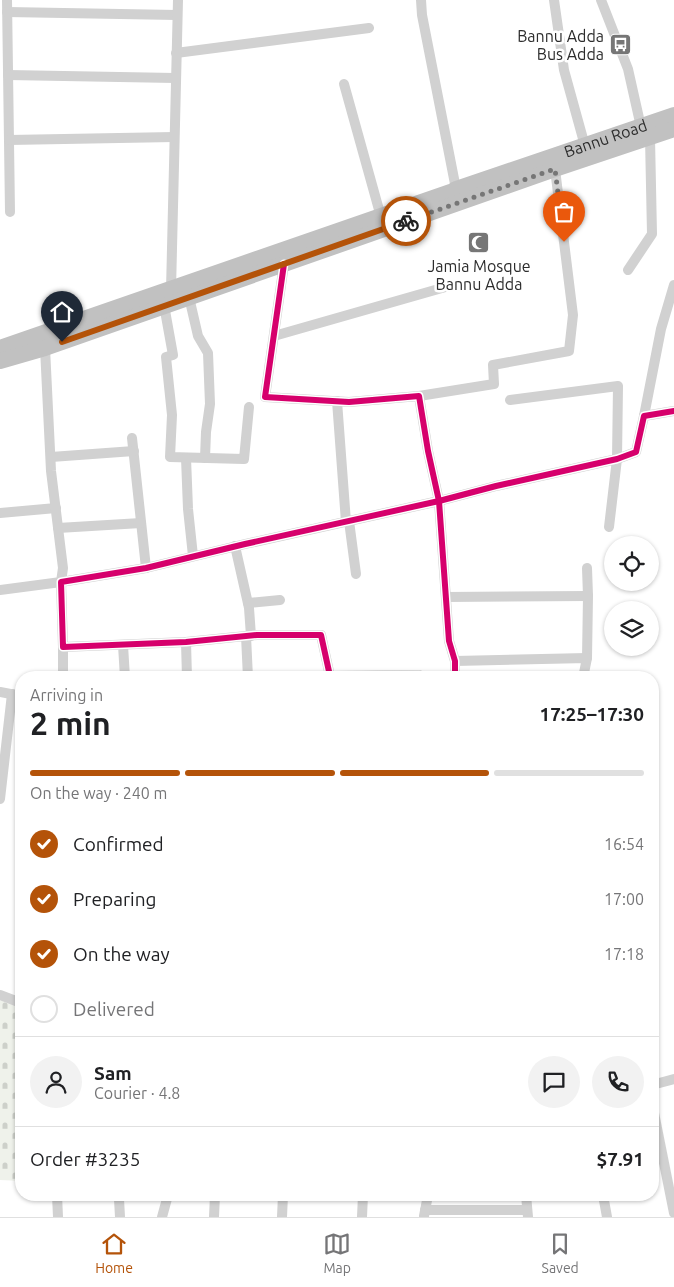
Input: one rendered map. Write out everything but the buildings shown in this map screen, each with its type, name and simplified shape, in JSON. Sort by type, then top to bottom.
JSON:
[{"type":"highway","name":"Bannu Road","points":[[0,361],[45,348],[555,169],[645,132],[674,115]]},
{"type":"highway","name":"Bannu Road","points":[[0,348],[585,146],[645,132],[674,129]]},
{"type":"street","points":[[7,0],[10,212]]},
{"type":"street","points":[[170,290],[178,0]]},
{"type":"street","points":[[421,0],[424,25],[456,189]]},
{"type":"street","points":[[554,0],[564,70],[585,146]]},
{"type":"street","points":[[601,0],[628,69],[645,132],[652,234],[628,270]]},
{"type":"street","points":[[7,12],[177,14]]},
{"type":"street","points":[[176,53],[369,28]]},
{"type":"street","points":[[8,75],[175,78]]},
{"type":"street","points":[[344,84],[381,217]]},
{"type":"street","points":[[9,140],[174,137]]},
{"type":"street","points":[[284,264],[265,396],[349,402],[419,396],[494,384],[493,365],[569,351],[573,315],[555,169]]},
{"type":"street","points":[[0,590],[146,568],[617,459],[636,452],[661,329],[674,285]]},
{"type":"street","points":[[274,336],[449,286]]},
{"type":"street","points":[[189,297],[198,336],[208,353],[210,404],[205,458]]},
{"type":"street","points":[[164,306],[173,355],[166,357],[172,415],[170,457],[244,459],[249,407]]},
{"type":"street","points":[[45,348],[51,457],[62,568],[63,671]]},
{"type":"street","points":[[510,400],[618,386],[617,459],[609,527]]},
{"type":"street","points":[[419,396],[439,501],[449,641],[455,661],[455,671]]},
{"type":"street","points":[[337,401],[347,521],[356,574]]},
{"type":"street","points":[[644,416],[673,408]]},
{"type":"street","points":[[132,438],[146,568]]},
{"type":"street","points":[[51,457],[134,452]]},
{"type":"street","points":[[186,458],[188,509],[193,556]]},
{"type":"street","points":[[0,513],[56,508]]},
{"type":"street","points":[[58,528],[141,523]]},
{"type":"street","points":[[235,546],[248,603],[248,671]]},
{"type":"street","points":[[584,671],[587,658],[587,568]]},
{"type":"street","points":[[446,597],[588,596]]},
{"type":"street","points":[[248,603],[280,600]]},
{"type":"street","points":[[63,647],[186,642],[249,636],[320,636],[329,671]]},
{"type":"street","points":[[186,642],[187,671]]},
{"type":"street","points":[[123,645],[125,671]]},
{"type":"street","points":[[455,661],[587,658]]},
{"type":"street","points":[[0,692],[15,695]]},
{"type":"street","points":[[0,800],[2,752],[15,699]]},
{"type":"street","points":[[0,995],[15,999]]},
{"type":"street","points":[[659,1083],[674,1079]]},
{"type":"street","points":[[659,1138],[674,1213]]},
{"type":"street","points":[[57,1201],[58,1217]]},
{"type":"street","points":[[119,1201],[120,1217]]},
{"type":"street","points":[[162,1217],[166,1201]]},
{"type":"street","points":[[214,1217],[215,1201]]},
{"type":"street","points":[[282,1217],[283,1201]]},
{"type":"street","points":[[362,1217],[363,1201]]},
{"type":"street","points":[[427,1201],[425,1214],[528,1214],[527,1201]]},
{"type":"street","points":[[604,1201],[607,1217]]},
{"type":"green space","points":[[0,1000],[15,1006],[15,1181],[0,1180]]},
{"type":"cycle path","points":[[284,264],[265,397],[349,402],[419,396],[439,501],[449,641],[455,661],[455,671]]},
{"type":"cycle path","points":[[329,671],[321,635],[257,635],[186,642],[63,647],[61,582],[146,568],[617,459],[636,452],[644,416],[674,411]]},
{"type":"way so far","points":[[406,221],[555,169],[564,242]]},
{"type":"place","name":"Bannu Adda Bus Adda","points":[[620,45]]},
{"type":"place","name":"Jamia Mosque Bannu Adda","points":[[479,242]]},
{"type":"route","points":[[62,342],[406,221]]}]
